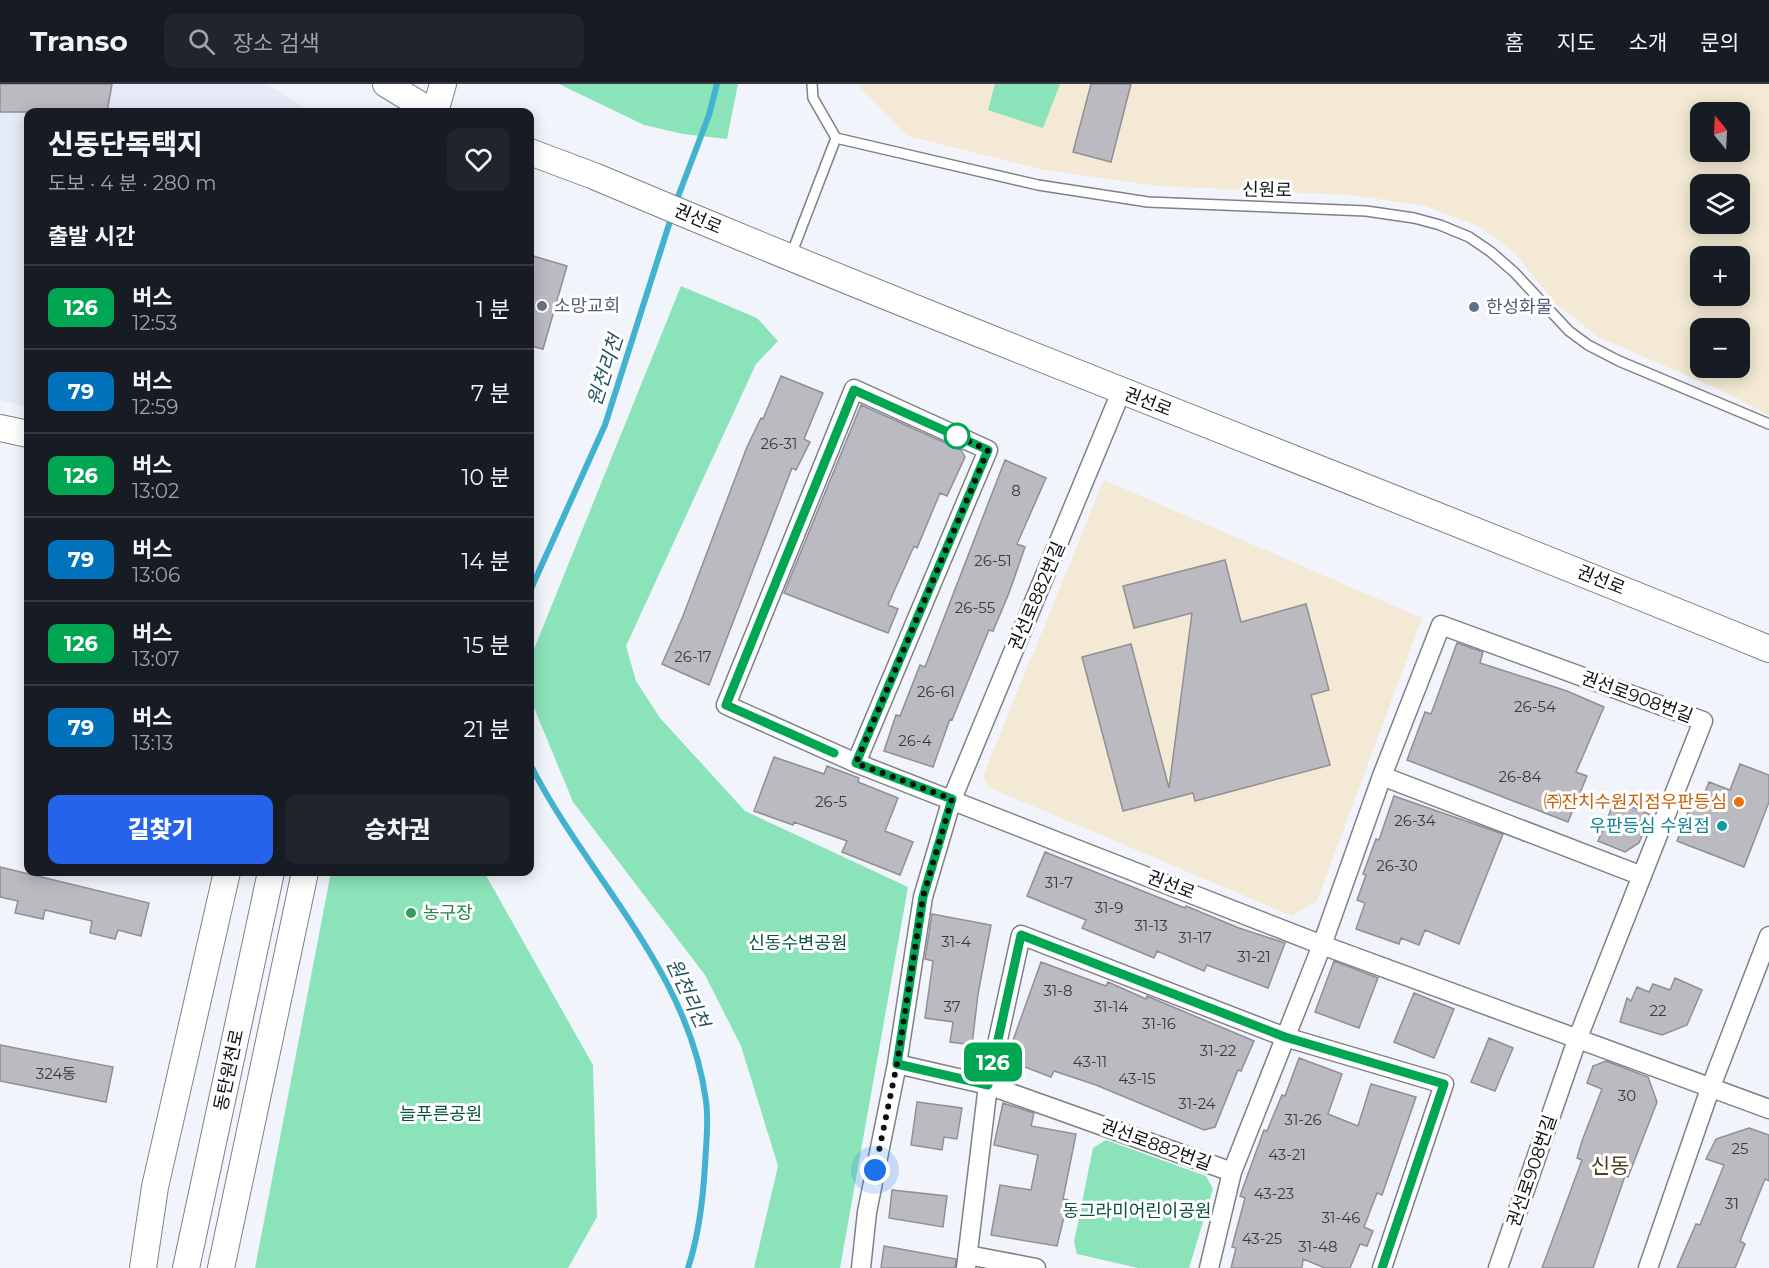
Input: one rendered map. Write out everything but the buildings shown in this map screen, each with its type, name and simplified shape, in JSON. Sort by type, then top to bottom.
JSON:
[{"type":"street","points":[[386,84],[427,108]]},
{"type":"street","points":[[435,108],[443,84]]},
{"type":"street","name":"권선로","points":[[534,154],[1121,392],[1466,525],[1769,649]]},
{"type":"street","points":[[856,763],[988,450],[854,390],[726,705],[856,763],[952,799]]},
{"type":"street","name":"권선로882번길","points":[[861,1268],[867,1212],[897,1064],[923,897],[952,799],[1121,392]]},
{"type":"street","points":[[0,428],[24,433]]},
{"type":"street","name":"권선로908번길","points":[[1232,1172],[1322,945],[1382,776],[1441,625],[1703,721],[1577,1040],[1498,1268]]},
{"type":"street","points":[[1382,776],[1642,876]]},
{"type":"street","name":"권선로","points":[[952,799],[1322,945]]},
{"type":"street","points":[[143,1268],[155,1187],[226,876]]},
{"type":"street","name":"동탄원천로","points":[[186,1268],[270,876]]},
{"type":"street","points":[[221,1268],[304,876]]},
{"type":"street","points":[[1036,1268],[967,1261],[988,1085],[1021,935],[1285,1037],[1444,1084],[1382,1268]]},
{"type":"street","points":[[1648,1268],[1710,1089],[1769,936]]},
{"type":"street","points":[[1322,945],[1769,1109]]},
{"type":"street","name":"권선로882번길","points":[[897,1064],[988,1085],[1232,1172],[1209,1268]]},
{"type":"lane","points":[[790,257],[836,138],[813,98],[812,84]]},
{"type":"lane","name":"신원로","points":[[836,138],[1038,185],[1148,202],[1366,211],[1414,218],[1440,225],[1469,237],[1491,252],[1514,272],[1569,332],[1588,345],[1619,361],[1769,424]]},
{"type":"shaded area","points":[[0,84],[267,84],[305,108],[24,108],[24,406],[0,400]]},
{"type":"shaded area","points":[[857,84],[1769,84],[1769,415],[1693,378],[1750,378],[1750,318],[1690,318],[1690,377],[1600,338],[1556,304],[1514,252],[1478,226],[1425,206],[1351,195],[1158,186],[1045,170],[908,136]]},
{"type":"shaded area","points":[[1104,480],[1422,618],[1317,901],[1292,916],[988,787],[983,776]]},
{"type":"green space","points":[[559,84],[738,84],[727,139],[683,134],[644,125]]},
{"type":"green space","points":[[995,84],[1060,84],[1043,128],[988,110]]},
{"type":"green space","name":"신동수변공원","points":[[681,286],[757,318],[778,341],[756,364],[626,646],[636,681],[660,718],[745,811],[908,887],[840,1268],[754,1268],[778,1166],[741,1046],[705,975],[573,802],[534,708],[534,649]]},
{"type":"green space","name":"늘푸른공원","points":[[330,876],[486,876],[593,1065],[597,1217],[568,1268],[255,1268]]},
{"type":"green space","name":"동그라미어린이공원","points":[[1106,1140],[1206,1176],[1213,1189],[1189,1268],[1138,1268],[1077,1254],[1074,1242],[1093,1148]]},
{"type":"waterway","name":"원천리천","points":[[676,202],[709,115],[717,84]]},
{"type":"waterway","name":"원천리천","points":[[534,582],[605,425],[672,215]]},
{"type":"waterway","name":"원천리천","points":[[534,771],[553,806],[658,967],[679,1009],[696,1054],[706,1101],[707,1133],[700,1217],[688,1268]]},
{"type":"bus line","name":"126","points":[[834,753],[726,705],[854,390],[988,450],[856,763],[952,799],[923,897],[897,1064],[988,1085],[1021,935],[1285,1037],[1444,1084],[1382,1268]]},
{"type":"place","name":"소망교회","points":[[542,306]]},
{"type":"place","name":"한성화물","points":[[1474,307]]},
{"type":"place","name":"㈜잔치수원지점우판등심","points":[[1739,802]]},
{"type":"place","name":"우판등심 수원점","points":[[1722,826]]},
{"type":"place","name":"농구장","points":[[411,913]]},
{"type":"district","name":"신동","points":[[1610,1166]]},
{"type":"route","points":[[875,1170],[897,1064],[923,897],[952,799],[856,763],[988,450],[950,433],[957,436]]}]
